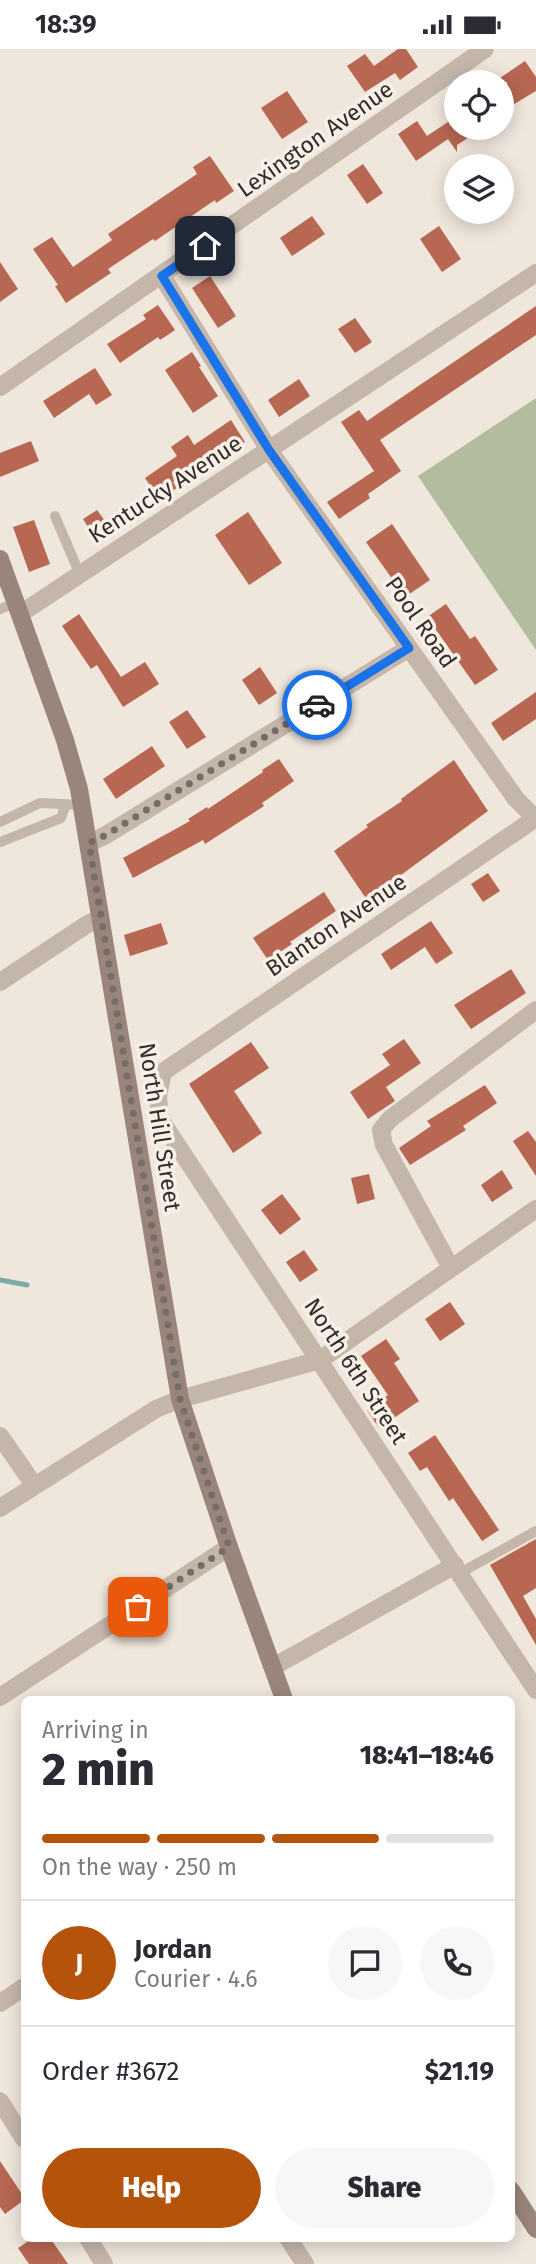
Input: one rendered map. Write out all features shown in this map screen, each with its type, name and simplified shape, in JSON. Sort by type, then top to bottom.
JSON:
[{"type":"street","name":"Lexington Avenue","points":[[0,387],[485,49]]},
{"type":"street","name":"Kentucky Avenue","points":[[12,609],[79,575],[536,273]]},
{"type":"street","name":"Pool Road","points":[[162,276],[269,450],[516,799],[536,818]]},
{"type":"street","name":"North Hill Street","points":[[0,559],[12,609],[65,740],[74,804],[89,843],[180,1399],[229,1547],[283,1696]]},
{"type":"street","points":[[89,843],[409,648]]},
{"type":"street","name":"Blanton Avenue","points":[[163,1072],[536,818]]},
{"type":"street","points":[[0,982],[100,918]]},
{"type":"street","points":[[451,1268],[384,1145],[381,1130],[390,1119],[536,1010]]},
{"type":"street","name":"North 6th Street","points":[[163,1072],[158,1096],[160,1119],[536,1689]]},
{"type":"street","points":[[0,1508],[156,1409],[180,1399],[320,1360],[536,1209]]},
{"type":"street","points":[[0,1436],[34,1485]]},
{"type":"street","points":[[0,1697],[229,1547]]},
{"type":"street","points":[[274,1667],[458,1569]]},
{"type":"street","points":[[0,2003],[21,1989]]},
{"type":"street","points":[[0,2101],[21,2134]]},
{"type":"street","points":[[515,2196],[536,2229]]},
{"type":"street","points":[[90,2242],[104,2264]]},
{"type":"street","points":[[291,2242],[305,2264]]},
{"type":"lane","points":[[55,516],[79,575]]},
{"type":"lane","points":[[0,822],[40,803],[74,804]]},
{"type":"lane","points":[[0,842],[61,818],[74,804]]},
{"type":"lane","points":[[458,1569],[536,1531]]},
{"type":"green space","points":[[536,398],[536,650],[418,476]]},
{"type":"building","points":[[398,49],[406,49],[418,67],[400,80],[395,73],[365,92],[347,66],[365,54],[374,66]]},
{"type":"building","points":[[525,61],[536,77],[536,91],[514,104],[514,70],[512,70]]},
{"type":"building","points":[[287,91],[308,122],[282,139],[261,108]]},
{"type":"building","points":[[417,121],[427,136],[444,125],[444,140],[447,140],[416,161],[398,134]]},
{"type":"building","points":[[449,140],[465,140],[457,145],[457,152]]},
{"type":"building","points":[[210,156],[234,191],[216,203],[215,200],[108,269],[111,273],[66,303],[55,286],[58,285],[33,249],[52,237],[73,267],[112,240],[108,234],[197,174],[193,167]]},
{"type":"building","points":[[363,164],[383,193],[367,204],[347,175]]},
{"type":"building","points":[[312,216],[325,234],[292,256],[280,238]]},
{"type":"building","points":[[439,226],[461,259],[442,272],[420,239]]},
{"type":"building","points":[[0,262],[18,289],[0,302]]},
{"type":"building","points":[[210,276],[236,316],[218,328],[192,288]]},
{"type":"building","points":[[158,305],[175,330],[160,340],[158,337],[120,363],[107,344],[146,319],[143,315]]},
{"type":"building","points":[[536,306],[536,335],[380,440],[401,471],[368,494],[370,498],[339,519],[327,502],[374,471],[341,422],[359,410],[367,421]]},
{"type":"building","points":[[355,318],[372,342],[355,353],[338,329]]},
{"type":"building","points":[[192,352],[218,396],[193,413],[165,370]]},
{"type":"building","points":[[95,368],[112,395],[96,405],[89,394],[54,418],[43,401]]},
{"type":"building","points":[[299,379],[310,396],[279,417],[268,400]]},
{"type":"building","points":[[231,420],[245,442],[229,453],[225,447],[173,482],[177,488],[160,500],[145,478],[177,456],[171,447],[188,435],[194,445]]},
{"type":"building","points":[[31,441],[39,461],[0,477],[0,453]]},
{"type":"building","points":[[97,510],[108,525],[93,535],[83,519]]},
{"type":"building","points":[[248,512],[282,563],[249,585],[215,535]]},
{"type":"building","points":[[34,520],[50,564],[29,572],[13,527]]},
{"type":"building","points":[[392,524],[430,580],[405,597],[366,542]]},
{"type":"building","points":[[446,604],[470,639],[475,636],[498,670],[475,685],[427,617]]},
{"type":"building","points":[[79,614],[121,677],[145,662],[159,684],[123,707],[97,665],[91,669],[62,626]]},
{"type":"building","points":[[260,667],[277,693],[259,705],[242,680]]},
{"type":"building","points":[[536,692],[536,719],[503,741],[491,723]]},
{"type":"building","points":[[187,710],[206,737],[187,749],[169,722]]},
{"type":"building","points":[[152,746],[165,766],[116,799],[103,779]]},
{"type":"building","points":[[279,759],[294,781],[262,803],[264,806],[205,844],[203,840],[133,878],[123,858],[190,821],[188,819],[207,807],[208,809]]},
{"type":"building","points":[[454,760],[488,811],[367,900],[334,851]]},
{"type":"building","points":[[488,873],[500,891],[483,902],[471,884]]},
{"type":"building","points":[[324,892],[336,911],[268,960],[253,938]]},
{"type":"building","points":[[431,921],[453,953],[436,964],[425,947],[391,970],[381,954]]},
{"type":"building","points":[[161,923],[168,944],[130,956],[124,935]]},
{"type":"building","points":[[511,969],[526,993],[471,1029],[454,1005]]},
{"type":"building","points":[[404,1039],[421,1063],[386,1087],[395,1101],[368,1119],[350,1092],[390,1065],[382,1054]]},
{"type":"building","points":[[251,1042],[269,1068],[234,1091],[262,1133],[233,1153],[189,1084]]},
{"type":"building","points":[[485,1085],[497,1103],[463,1126],[466,1130],[410,1165],[399,1148],[431,1126],[427,1121]]},
{"type":"building","points":[[528,1131],[536,1142],[536,1176],[513,1141]]},
{"type":"building","points":[[502,1170],[513,1188],[492,1202],[481,1185]]},
{"type":"building","points":[[369,1174],[375,1199],[357,1204],[351,1178]]},
{"type":"building","points":[[282,1194],[301,1219],[280,1235],[261,1210]]},
{"type":"building","points":[[304,1250],[318,1270],[300,1282],[286,1262]]},
{"type":"building","points":[[450,1302],[465,1324],[440,1341],[425,1319]]},
{"type":"building","points":[[386,1339],[400,1359],[394,1363],[419,1401],[379,1428],[367,1410],[388,1395],[361,1356]]},
{"type":"building","points":[[435,1435],[499,1530],[482,1541],[453,1498],[449,1501],[427,1467],[420,1471],[408,1453]]},
{"type":"building","points":[[536,1539],[536,1588],[523,1596],[536,1619],[536,1645],[490,1565]]},
{"type":"building","points":[[0,2161],[21,2192],[21,2202],[5,2214],[0,2207]]},
{"type":"building","points":[[27,2242],[53,2242],[68,2264],[29,2264],[18,2248]]},
{"type":"waterway","points":[[0,1280],[27,1285]]},
{"type":"way so far","points":[[138,1607],[229,1547],[180,1399],[89,843],[317,705]]},
{"type":"route","points":[[205,246],[162,276],[269,450],[409,648],[317,705]]}]
